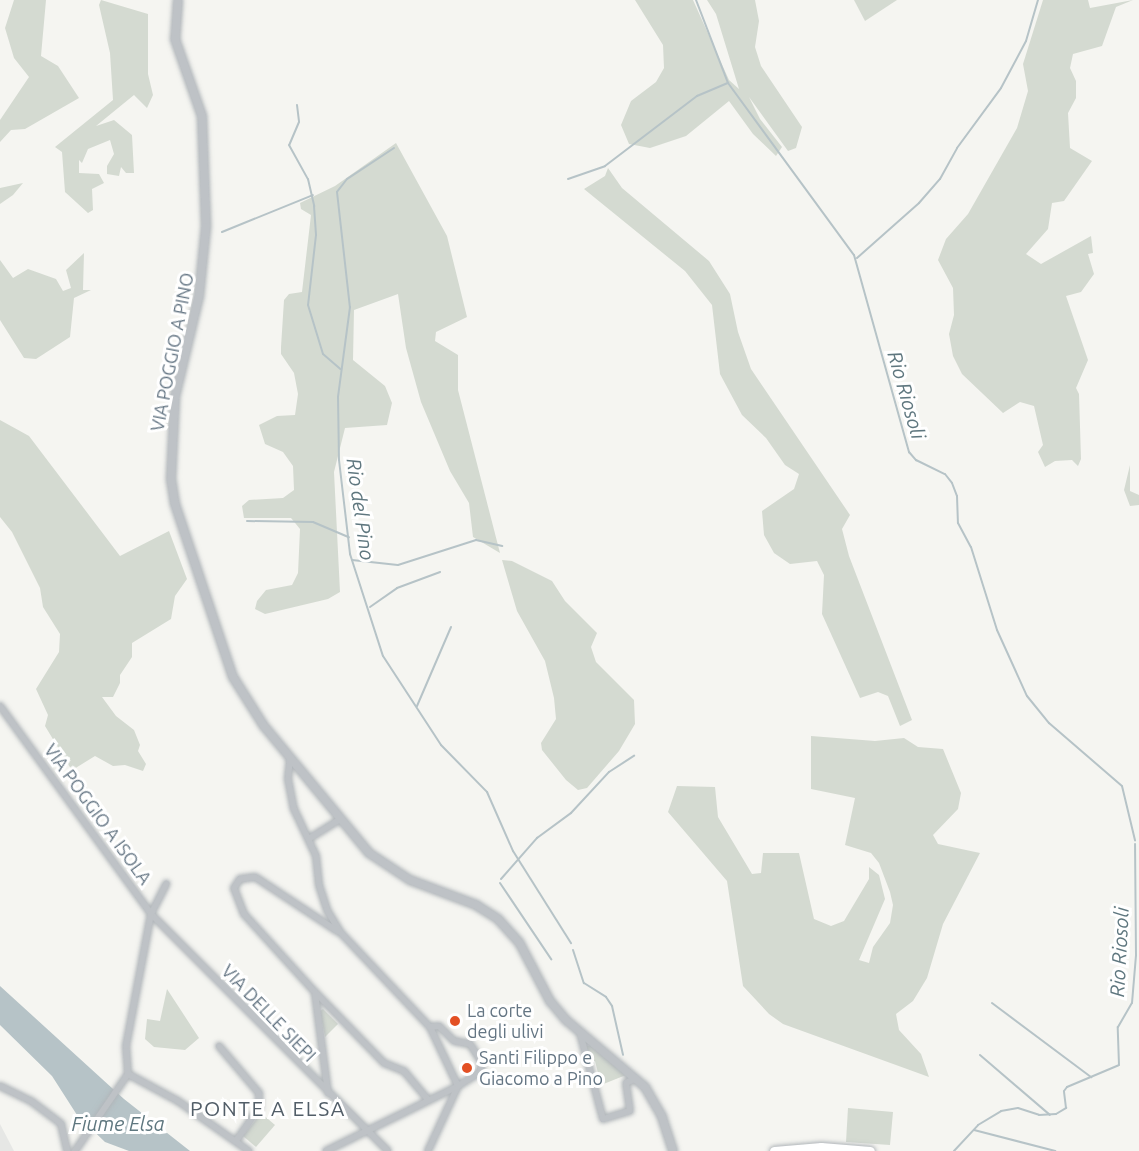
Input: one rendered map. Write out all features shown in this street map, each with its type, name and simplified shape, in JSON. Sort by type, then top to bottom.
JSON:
[{"type":"main road","points":[[774,1151],[821,1147],[870,1151]]},
{"type":"street","name":"VIA POGGIO A PINO","points":[[178,0],[175,39],[202,116],[206,227],[200,296],[175,397],[171,479],[175,504],[233,677],[245,700],[291,759],[384,867],[476,905],[498,919],[519,942],[550,1000],[580,1033],[637,1078],[654,1100],[673,1151]]},
{"type":"street","name":"VIA POGGIO A ISOLA","points":[[0,706],[151,914],[166,884]]},
{"type":"street","points":[[291,759],[288,779],[294,809],[310,838],[316,856],[322,897],[341,933]]},
{"type":"street","points":[[310,838],[341,819]]},
{"type":"street","points":[[428,1100],[404,1071],[384,1063],[244,914],[234,888],[240,879],[255,877],[341,933],[430,1027],[458,1086]]},
{"type":"street","points":[[128,1074],[126,1046],[151,914]]},
{"type":"street","name":"VIA DELLE SIEPI","points":[[151,914],[328,1094],[388,1151]]},
{"type":"street","points":[[315,992],[328,1094]]},
{"type":"street","points":[[326,1151],[458,1086],[480,1072],[482,1063],[470,1044],[454,1041],[439,1026],[430,1027]]},
{"type":"street","points":[[580,1033],[603,1119],[630,1111],[626,1083],[637,1078]]},
{"type":"street","points":[[219,1046],[259,1093],[259,1108],[236,1141]]},
{"type":"street","points":[[75,1151],[121,1080],[128,1074]]},
{"type":"street","points":[[128,1074],[178,1101],[249,1151]]},
{"type":"street","points":[[0,1086],[31,1101],[61,1124],[67,1151]]},
{"type":"street","points":[[428,1151],[458,1086]]},
{"type":"shaded area","points":[[14,0],[46,0],[41,56],[58,66],[79,98],[25,129],[11,130],[0,142],[0,120],[29,77],[14,58],[5,28]]},
{"type":"shaded area","points":[[101,0],[148,14],[148,74],[153,95],[147,108],[134,95],[96,126],[114,120],[132,135],[134,173],[126,173],[121,167],[119,176],[107,174],[107,166],[114,154],[110,140],[88,149],[82,163],[79,160],[79,173],[99,174],[104,183],[92,189],[93,210],[88,213],[65,192],[62,152],[55,147],[113,100],[110,53],[99,5]]},
{"type":"shaded area","points":[[635,0],[693,0],[729,80],[739,89],[716,14],[707,0],[755,0],[759,21],[755,47],[761,66],[802,127],[796,148],[788,151],[749,97],[760,119],[782,147],[776,156],[753,134],[729,101],[686,136],[650,148],[629,144],[621,125],[631,101],[656,82],[664,68],[663,45]]},
{"type":"shaded area","points":[[854,0],[897,0],[865,21]]},
{"type":"shaded area","points":[[1043,0],[1088,0],[1090,8],[1133,0],[1116,7],[1102,46],[1073,54],[1070,68],[1076,81],[1076,98],[1068,113],[1070,148],[1092,161],[1064,201],[1052,203],[1048,229],[1026,254],[1041,264],[1091,236],[1093,253],[1088,254],[1094,274],[1081,292],[1066,296],[1088,360],[1076,388],[1079,394],[1081,459],[1078,466],[1072,460],[1055,461],[1045,467],[1038,452],[1043,445],[1034,406],[1020,402],[1003,413],[962,374],[953,356],[949,334],[954,315],[953,288],[938,260],[946,239],[968,214],[1017,128],[1028,91],[1023,64]]},
{"type":"shaded area","points":[[396,143],[447,236],[467,317],[436,332],[435,341],[458,355],[458,390],[500,553],[473,537],[469,503],[450,471],[421,402],[406,348],[398,294],[354,310],[353,360],[385,386],[392,403],[387,425],[345,428],[334,472],[340,592],[328,599],[265,614],[255,609],[257,601],[266,590],[292,585],[298,573],[300,529],[291,518],[244,518],[242,506],[249,500],[283,498],[294,490],[293,466],[283,452],[265,444],[259,425],[277,416],[295,415],[298,394],[294,373],[281,354],[281,347],[284,300],[289,294],[302,292],[311,215],[301,209],[300,203],[335,186]]},
{"type":"shaded area","points":[[608,168],[622,188],[709,261],[730,294],[738,332],[751,369],[850,515],[842,529],[849,556],[912,720],[900,726],[888,696],[878,692],[860,698],[822,614],[824,575],[817,561],[790,564],[774,553],[764,535],[762,511],[794,489],[799,474],[785,465],[766,438],[742,415],[720,374],[712,305],[685,271],[584,189],[605,176]]},
{"type":"shaded area","points":[[23,183],[13,195],[0,204],[0,188]]},
{"type":"shaded area","points":[[84,253],[83,290],[91,290],[74,298],[70,337],[36,359],[24,358],[0,320],[0,260],[13,278],[28,269],[56,279],[63,291],[71,288],[66,270]]},
{"type":"shaded area","points":[[0,420],[29,436],[120,556],[169,531],[187,579],[175,596],[171,619],[132,643],[132,657],[120,675],[120,683],[113,697],[102,697],[116,716],[134,730],[140,745],[138,751],[146,764],[143,771],[125,765],[113,766],[95,756],[74,769],[92,795],[88,797],[45,726],[48,715],[36,689],[59,652],[60,634],[43,607],[40,588],[12,532],[0,517]]},
{"type":"shaded area","points":[[1130,465],[1130,491],[1139,495],[1139,505],[1130,506],[1124,490]]},
{"type":"shaded area","points":[[502,560],[512,561],[552,581],[565,601],[597,633],[591,647],[596,662],[634,700],[635,724],[619,751],[587,788],[578,790],[566,780],[542,750],[541,743],[556,719],[554,698],[545,661],[517,611]]},
{"type":"shaded area","points":[[811,736],[875,741],[904,738],[918,747],[943,749],[961,793],[958,809],[933,835],[938,844],[980,853],[943,924],[927,978],[913,1001],[896,1014],[899,1030],[921,1054],[929,1077],[783,1024],[769,1014],[743,986],[727,881],[668,812],[677,786],[715,787],[718,817],[752,874],[761,873],[763,853],[799,853],[814,919],[831,926],[844,921],[869,879],[869,867],[879,875],[885,899],[859,960],[869,963],[873,947],[890,923],[893,905],[890,892],[879,863],[871,853],[845,845],[855,798],[811,789]]},
{"type":"shaded area","points":[[167,989],[199,1038],[185,1050],[154,1047],[145,1039],[147,1019],[160,1021]]},
{"type":"shaded area","points":[[323,1009],[338,1024],[325,1037],[320,1011]]},
{"type":"shaded area","points":[[586,1046],[591,1046],[626,1075],[601,1085],[595,1061],[589,1062]]},
{"type":"shaded area","points":[[848,1108],[893,1112],[890,1145],[846,1142]]},
{"type":"shaded area","points":[[261,1113],[275,1125],[256,1147],[243,1136]]},
{"type":"shaded area","points":[[0,1124],[14,1151],[0,1151]]},
{"type":"water","name":"Fiume Elsa","points":[[0,986],[124,1099],[190,1151],[129,1151],[105,1142],[77,1115],[52,1076],[0,1025]]},
{"type":"waterway","name":"Rio Riosoli","points":[[696,0],[728,83],[854,255],[909,452],[916,460],[945,474],[952,483],[957,496],[958,523],[971,547],[997,630],[1027,696],[1049,723],[1122,786],[1135,840]]},
{"type":"waterway","points":[[857,258],[919,203],[940,179],[957,148],[1001,88],[1026,41],[1038,0]]},
{"type":"waterway","points":[[568,179],[605,166],[697,96],[728,83]]},
{"type":"waterway","name":"Rio del Pino","points":[[297,105],[299,122],[289,145],[308,179],[314,206],[316,235],[308,305],[323,354],[340,369]]},
{"type":"waterway","name":"Rio del Pino","points":[[394,148],[347,179],[337,192],[350,307],[338,397],[339,460],[350,554],[383,656],[441,745],[487,792],[513,851],[571,943]]},
{"type":"waterway","points":[[222,232],[313,195]]},
{"type":"waterway","points":[[247,521],[313,522],[349,537]]},
{"type":"waterway","points":[[352,560],[398,565],[476,540],[502,546]]},
{"type":"waterway","points":[[370,607],[397,588],[440,572]]},
{"type":"waterway","points":[[417,706],[451,627]]},
{"type":"waterway","points":[[501,879],[537,838],[571,813],[609,772],[634,756]]},
{"type":"waterway","name":"Rio Riosoli","points":[[954,1151],[978,1125],[1001,1111],[1018,1108],[1039,1115],[1056,1114],[1066,1108],[1064,1091],[1067,1087],[1119,1065],[1118,1027],[1132,1003],[1136,955],[1135,844]]},
{"type":"waterway","points":[[500,883],[551,959]]},
{"type":"waterway","name":"Rio del Pino","points":[[573,950],[584,983],[606,997],[612,1006],[623,1055]]},
{"type":"waterway","points":[[992,1003],[1091,1077]]},
{"type":"waterway","points":[[980,1055],[1050,1115]]},
{"type":"waterway","points":[[974,1130],[1055,1151]]},
{"type":"place","name":"La corte degli ulivi","points":[[455,1021]]},
{"type":"place","name":"Santi Filippo e Giacomo a Pino","points":[[467,1068]]},
{"type":"district","name":"PONTE A ELSA","points":[[268,1108]]}]
